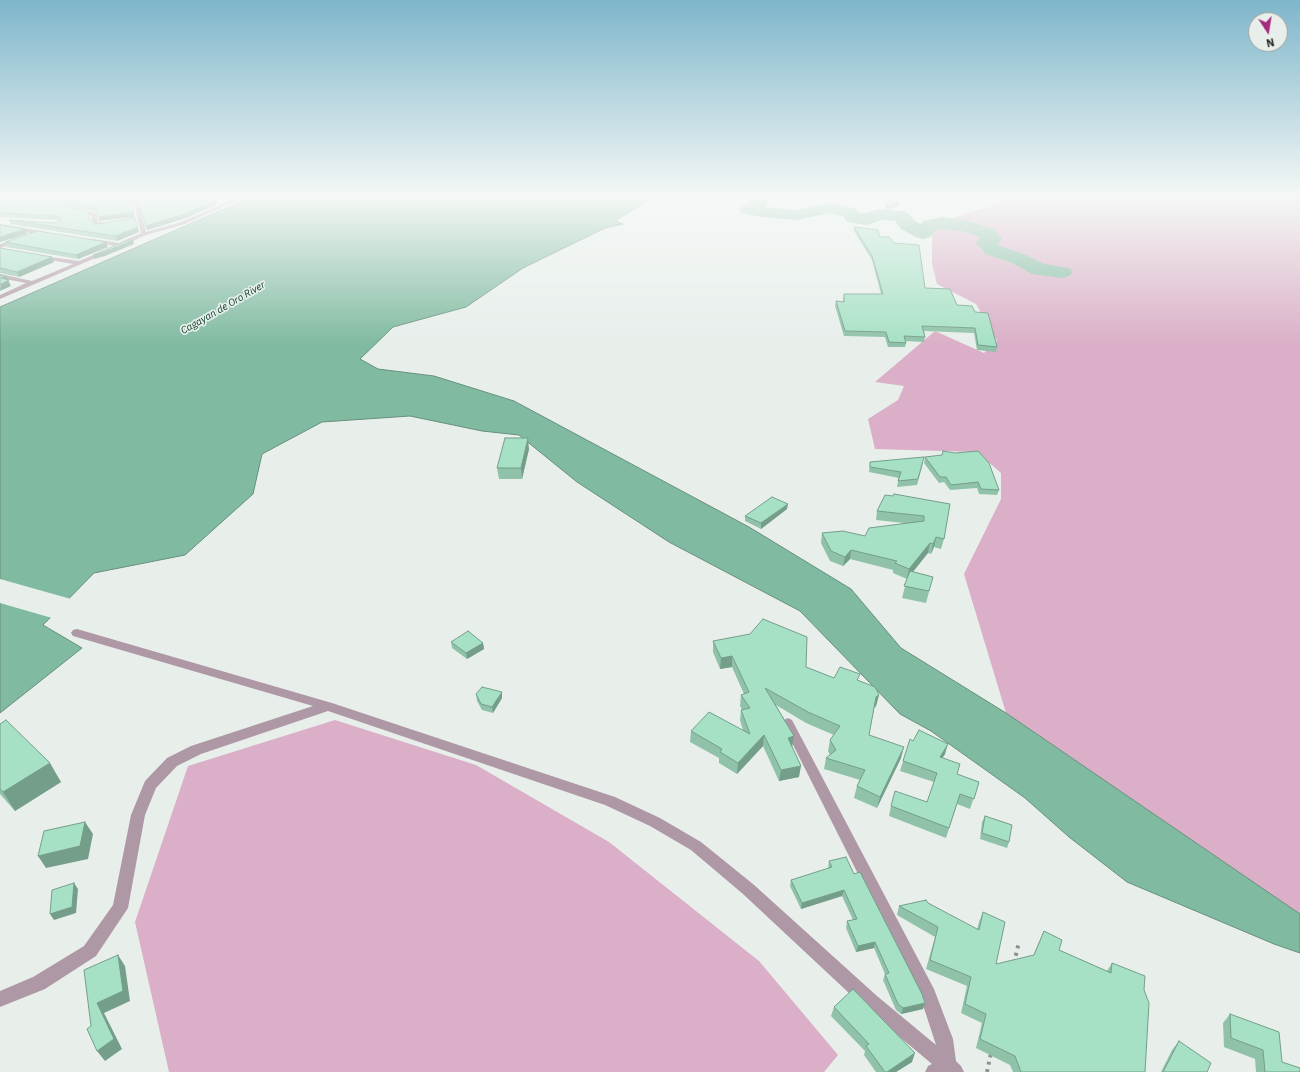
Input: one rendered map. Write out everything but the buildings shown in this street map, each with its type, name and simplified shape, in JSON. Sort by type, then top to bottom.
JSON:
[{"type":"street","points":[[0,297],[120,245]]},
{"type":"street","points":[[0,248],[8,251]]},
{"type":"street","points":[[30,255],[80,262]]},
{"type":"street","points":[[0,276],[33,283]]},
{"type":"street","points":[[77,633],[328,706],[610,801],[655,822],[696,846],[748,890],[946,1070]]},
{"type":"street","points":[[0,999],[39,983],[90,951],[120,908],[138,815],[150,785],[172,762],[196,750],[328,706]]},
{"type":"street","points":[[788,723],[928,995],[944,1039],[946,1070]]},
{"type":"path","points":[[1013,965],[1019,942]]},
{"type":"path","points":[[987,1072],[992,1049]]},
{"type":"shaded area","points":[[932,245],[1300,245],[1300,914],[1006,713],[964,574],[1001,499],[1001,473],[977,452],[875,449],[868,419],[898,400],[904,386],[875,382],[935,331],[984,353],[997,341],[976,304],[937,284],[932,264]]},
{"type":"shaded area","points":[[335,720],[476,765],[609,842],[759,961],[838,1055],[824,1072],[169,1072],[135,922],[188,766]]},
{"type":"water","name":"Cagayan de Oro River","points":[[142,245],[570,245],[523,268],[466,307],[393,327],[360,359],[378,369],[434,376],[514,401],[749,527],[851,589],[901,648],[1006,713],[1300,914],[1300,953],[1274,944],[1127,882],[1069,837],[1025,798],[931,731],[900,714],[800,611],[669,542],[577,482],[519,435],[482,431],[410,416],[322,422],[262,454],[253,494],[185,555],[94,573],[43,625],[82,648],[0,713],[0,307]]},
{"type":"pier","points":[[0,579],[71,599],[52,618],[0,603]]},
{"type":"waterway","points":[[988,245],[993,250],[1019,259],[1039,270],[1062,272]]}]
